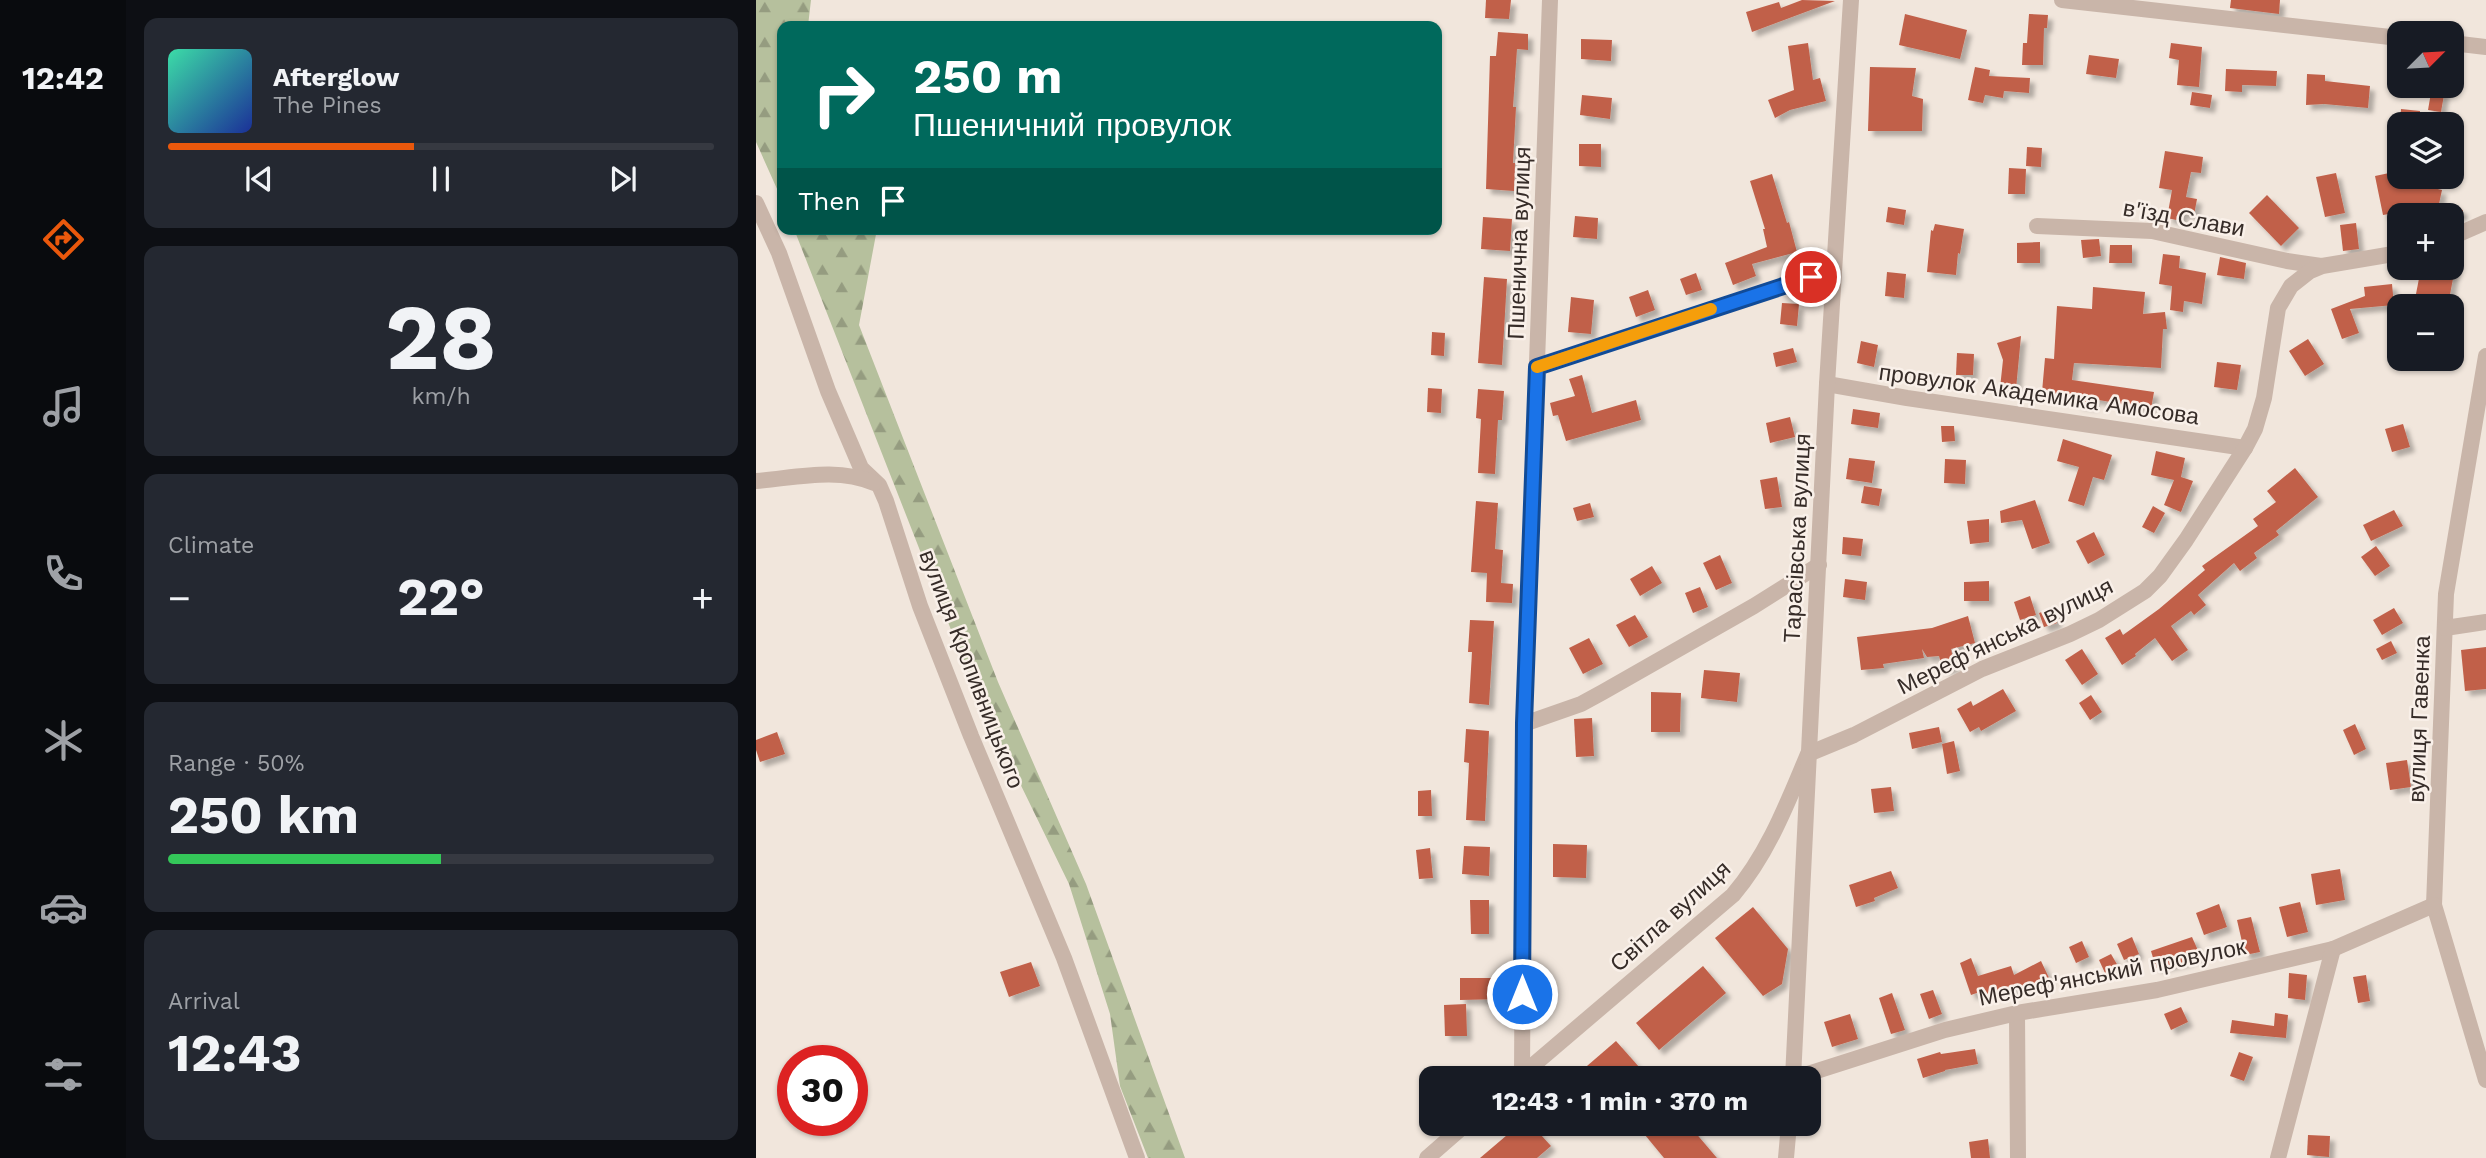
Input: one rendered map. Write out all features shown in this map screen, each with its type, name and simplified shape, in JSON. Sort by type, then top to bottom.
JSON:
[{"type":"street","name":"Пшенична вулиця","points":[[1520,1066],[1524,723],[1550,0]]},
{"type":"street","name":"Тарасівська вулиця","points":[[1795,1066],[1827,384],[1851,0]]},
{"type":"street","points":[[2062,0],[2387,36]]},
{"type":"street","points":[[2464,44],[2486,47]]},
{"type":"street","name":"вулиця Кропивницького","points":[[756,203],[779,253],[828,391],[861,468],[879,485],[919,606],[1064,958],[1137,1158]]},
{"type":"street","points":[[2464,232],[2486,222]]},
{"type":"street","name":"в'їзд Слави","points":[[2037,226],[2152,232],[2322,266]]},
{"type":"street","name":"Мереф'янська вулиця","points":[[1808,754],[1854,735],[1982,669],[2070,634],[2145,591],[2160,576],[2186,540],[2255,429],[2264,398],[2278,308],[2284,297],[2300,278],[2322,266],[2387,255]]},
{"type":"street","points":[[1537,367],[1834,269]]},
{"type":"street","name":"вулиця Гавенка","points":[[2486,356],[2446,594],[2434,905],[2486,1080]]},
{"type":"street","name":"провулок Академика Амосова","points":[[1827,384],[2245,448]]},
{"type":"street","points":[[756,481],[836,474],[859,476],[879,485]]},
{"type":"street","points":[[1524,723],[1581,704],[1754,606],[1819,565]]},
{"type":"street","points":[[2445,628],[2486,622]]},
{"type":"street","name":"Світла вулиця","points":[[1532,1066],[1733,895],[1748,878],[1779,824],[1808,754]]},
{"type":"street","name":"Мереф'янський провулок","points":[[1821,1069],[1945,1030],[2017,1013],[2157,990],[2333,949],[2434,905]]},
{"type":"street","points":[[2278,1158],[2333,949]]},
{"type":"street","points":[[2017,1013],[2018,1158]]},
{"type":"street","points":[[1427,1158],[1452,1136]]},
{"type":"street","points":[[1786,1158],[1788,1136]]},
{"type":"green space","points":[[756,0],[811,0],[809,21],[777,21],[777,189],[756,142]]},
{"type":"green space","points":[[796,235],[876,235],[859,325],[998,682],[1086,884],[1185,1158],[1148,1158],[1120,1086],[1110,1014],[1069,884],[975,691]]},
{"type":"building","points":[[1486,0],[1511,0],[1509,19],[1485,18]]},
{"type":"building","points":[[1802,0],[1835,1],[1752,32],[1746,12],[1779,2],[1781,8]]},
{"type":"building","points":[[2231,0],[2280,0],[2279,14],[2230,8]]},
{"type":"building","points":[[1905,14],[1967,30],[1960,59],[1899,45]]},
{"type":"building","points":[[2029,14],[2048,15],[2047,28],[2044,28],[2043,65],[2022,65]]},
{"type":"building","points":[[1498,32],[1528,34],[1528,50],[1517,49],[1513,107],[1516,107],[1514,191],[1486,189],[1490,56],[1496,56]]},
{"type":"building","points":[[1581,39],[1612,40],[1611,61],[1581,59]]},
{"type":"building","points":[[1808,43],[1813,80],[1820,78],[1826,101],[1790,110],[1775,118],[1768,100],[1794,90],[1788,46]]},
{"type":"building","points":[[2171,43],[2202,47],[2199,87],[2177,85],[2179,60],[2169,58]]},
{"type":"building","points":[[2089,55],[2119,59],[2116,78],[2086,74]]},
{"type":"building","points":[[1870,67],[1916,68],[1912,96],[1923,99],[1922,131],[1868,131]]},
{"type":"building","points":[[1975,67],[1990,70],[1989,76],[2030,78],[2029,93],[2004,91],[2003,98],[1985,95],[1983,103],[1968,100]]},
{"type":"building","points":[[2226,69],[2277,71],[2276,86],[2242,85],[2242,92],[2225,91]]},
{"type":"building","points":[[2307,74],[2325,75],[2325,81],[2370,86],[2368,108],[2306,105]]},
{"type":"building","points":[[2192,92],[2212,95],[2210,108],[2190,105]]},
{"type":"building","points":[[1582,95],[1612,98],[1610,119],[1580,115]]},
{"type":"building","points":[[2430,98],[2443,98],[2441,112],[2428,110]]},
{"type":"building","points":[[2401,109],[2420,111],[2420,112],[2401,112]]},
{"type":"building","points":[[1579,144],[1601,144],[1601,167],[1579,166]]},
{"type":"building","points":[[2027,147],[2042,148],[2041,167],[2026,166]]},
{"type":"building","points":[[2165,151],[2203,157],[2201,173],[2191,172],[2186,197],[2197,199],[2194,215],[2183,213],[2181,221],[2167,218],[2172,190],[2159,188]]},
{"type":"building","points":[[2009,168],[2026,169],[2025,194],[2008,194]]},
{"type":"building","points":[[2336,173],[2345,213],[2325,217],[2316,177]]},
{"type":"building","points":[[2387,173],[2387,189],[2442,190],[2439,203],[2387,203],[2387,214],[2383,215],[2375,176]]},
{"type":"building","points":[[1772,174],[1797,252],[1752,264],[1756,276],[1733,285],[1725,263],[1767,247],[1765,229],[1750,181]]},
{"type":"building","points":[[2267,195],[2299,228],[2281,246],[2249,213]]},
{"type":"building","points":[[1888,207],[1906,210],[1904,225],[1886,222]]},
{"type":"building","points":[[1575,216],[1598,218],[1597,239],[1573,237]]},
{"type":"building","points":[[1483,217],[1512,219],[1510,251],[1481,249]]},
{"type":"building","points":[[2356,223],[2359,249],[2343,251],[2340,225]]},
{"type":"building","points":[[1935,224],[1964,229],[1956,275],[1927,272],[1931,230],[1933,231]]},
{"type":"building","points":[[2099,239],[2101,256],[2083,258],[2081,240]]},
{"type":"building","points":[[2040,242],[2040,263],[2017,263],[2017,243]]},
{"type":"building","points":[[2110,245],[2132,245],[2132,263],[2109,263]]},
{"type":"building","points":[[2163,254],[2180,256],[2179,268],[2206,273],[2202,304],[2184,301],[2183,312],[2170,310],[2172,286],[2159,284]]},
{"type":"building","points":[[2220,257],[2246,263],[2244,279],[2217,275]]},
{"type":"building","points":[[1887,272],[1906,274],[1904,298],[1885,296]]},
{"type":"building","points":[[1696,273],[1702,290],[1686,295],[1680,279]]},
{"type":"building","points":[[1484,277],[1507,279],[1502,365],[1478,363]]},
{"type":"building","points":[[2419,280],[2453,280],[2450,294],[2416,294]]},
{"type":"building","points":[[2392,284],[2393,294],[2387,294],[2387,306],[2350,309],[2359,333],[2342,339],[2331,309],[2365,296],[2364,287]]},
{"type":"building","points":[[2093,287],[2145,292],[2143,314],[2165,312],[2167,329],[2163,329],[2161,368],[2074,363],[2072,380],[2154,392],[2151,409],[2093,399],[2093,406],[2077,404],[2078,399],[2042,392],[2045,358],[2054,359],[2057,306],[2092,309]]},
{"type":"building","points":[[1648,290],[1655,310],[1636,317],[1629,297]]},
{"type":"building","points":[[1571,297],[1594,300],[1591,334],[1568,332]]},
{"type":"building","points":[[1782,303],[1799,304],[1797,326],[1780,324]]},
{"type":"building","points":[[1432,332],[1445,333],[1444,356],[1431,355]]},
{"type":"building","points":[[2021,336],[2016,389],[2000,388],[2003,360],[1997,343]]},
{"type":"building","points":[[2308,339],[2324,364],[2305,376],[2289,351]]},
{"type":"building","points":[[1861,341],[1878,345],[1874,367],[1857,363]]},
{"type":"building","points":[[1793,348],[1797,362],[1776,367],[1773,353]]},
{"type":"building","points":[[1957,353],[1974,354],[1973,375],[1956,375]]},
{"type":"building","points":[[2217,362],[2241,365],[2237,390],[2214,387]]},
{"type":"building","points":[[1582,375],[1592,413],[1636,400],[1641,420],[1566,441],[1558,415],[1553,416],[1550,403],[1575,396],[1569,379]]},
{"type":"building","points":[[1428,388],[1442,389],[1441,413],[1427,412]]},
{"type":"building","points":[[1478,389],[1504,391],[1502,420],[1498,420],[1495,474],[1478,473],[1481,419],[1476,418]]},
{"type":"building","points":[[1853,409],[1880,413],[1878,428],[1851,424]]},
{"type":"building","points":[[1790,417],[1795,437],[1770,443],[1766,423]]},
{"type":"building","points":[[2403,424],[2410,447],[2392,452],[2385,429]]},
{"type":"building","points":[[1941,426],[1954,426],[1955,441],[1942,442]]},
{"type":"building","points":[[2063,439],[2112,455],[2104,480],[2093,477],[2084,506],[2068,501],[2079,467],[2057,461]]},
{"type":"building","points":[[2156,451],[2185,458],[2181,477],[2193,481],[2181,512],[2164,505],[2174,480],[2151,475]]},
{"type":"building","points":[[1849,458],[1875,461],[1872,483],[1846,479]]},
{"type":"building","points":[[1945,459],[1966,460],[1965,484],[1944,483]]},
{"type":"building","points":[[2295,468],[2318,497],[2276,531],[2279,535],[2254,553],[2257,558],[2240,571],[2234,563],[2198,595],[2206,605],[2194,615],[2191,611],[2171,626],[2188,650],[2172,661],[2155,638],[2122,665],[2105,638],[2120,629],[2123,635],[2159,609],[2205,570],[2202,566],[2258,526],[2253,519],[2276,502],[2267,491]]},
{"type":"building","points":[[1777,477],[1782,507],[1765,509],[1760,480]]},
{"type":"building","points":[[1864,486],[1882,489],[1879,506],[1861,503]]},
{"type":"building","points":[[2035,500],[2050,543],[2032,549],[2022,520],[2001,523],[2000,511]]},
{"type":"building","points":[[1476,501],[1498,503],[1495,549],[1503,550],[1501,583],[1513,584],[1512,603],[1486,602],[1487,573],[1471,572]]},
{"type":"building","points":[[1590,503],[1594,517],[1577,521],[1573,508]]},
{"type":"building","points":[[2153,506],[2165,513],[2154,533],[2142,527]]},
{"type":"building","points":[[2394,510],[2403,526],[2371,541],[2363,525]]},
{"type":"building","points":[[1989,519],[1989,542],[1970,544],[1967,521]]},
{"type":"building","points":[[2094,532],[2105,555],[2088,564],[2076,541]]},
{"type":"building","points":[[1843,537],[1863,539],[1861,556],[1842,554]]},
{"type":"building","points":[[2376,546],[2390,566],[2375,576],[2361,557]]},
{"type":"building","points":[[1720,555],[1732,583],[1716,590],[1703,563]]},
{"type":"building","points":[[1652,566],[1662,583],[1640,596],[1630,579]]},
{"type":"building","points":[[1845,579],[1867,582],[1865,600],[1843,597]]},
{"type":"building","points":[[1989,581],[1989,601],[1964,601],[1964,582]]},
{"type":"building","points":[[1700,587],[1708,607],[1693,613],[1685,593]]},
{"type":"building","points":[[2030,596],[2036,615],[2020,620],[2014,602]]},
{"type":"building","points":[[2053,608],[2057,623],[2044,627],[2039,613]]},
{"type":"building","points":[[2394,608],[2403,623],[2382,635],[2373,620]]},
{"type":"building","points":[[1635,615],[1648,637],[1629,647],[1616,625]]},
{"type":"building","points":[[1968,616],[1975,643],[1951,649],[1955,667],[1943,670],[1939,656],[1927,657],[1922,649],[1924,658],[1883,664],[1884,668],[1861,670],[1857,637],[1932,628]]},
{"type":"building","points":[[1470,620],[1494,621],[1489,705],[1469,703],[1472,652],[1468,652]]},
{"type":"building","points":[[1589,638],[1603,664],[1583,674],[1569,648]]},
{"type":"building","points":[[2391,641],[2397,653],[2382,660],[2376,649]]},
{"type":"building","points":[[2486,647],[2486,689],[2465,691],[2461,650]]},
{"type":"building","points":[[2082,649],[2098,674],[2082,685],[2065,660]]},
{"type":"building","points":[[1704,670],[1740,673],[1737,702],[1701,698]]},
{"type":"building","points":[[2003,689],[2016,711],[1981,731],[1979,727],[1970,732],[1957,709],[1971,701],[1973,706]]},
{"type":"building","points":[[1651,692],[1681,693],[1680,732],[1651,732]]},
{"type":"building","points":[[2091,695],[2102,712],[2090,720],[2079,703]]},
{"type":"building","points":[[1592,718],[1594,756],[1576,757],[1574,719]]},
{"type":"building","points":[[2355,724],[2366,749],[2354,755],[2343,730]]},
{"type":"building","points":[[1939,727],[1942,742],[1912,749],[1909,733]]},
{"type":"building","points":[[1466,729],[1489,731],[1485,821],[1466,820],[1469,763],[1464,762]]},
{"type":"building","points":[[777,732],[785,754],[760,762],[756,740]]},
{"type":"building","points":[[1954,741],[1960,771],[1947,774],[1942,744]]},
{"type":"building","points":[[2407,760],[2411,787],[2390,790],[2386,763]]},
{"type":"building","points":[[1891,787],[1894,811],[1874,813],[1871,789]]},
{"type":"building","points":[[1431,790],[1432,816],[1418,816],[1418,791]]},
{"type":"building","points":[[1553,844],[1587,845],[1586,878],[1553,877]]},
{"type":"building","points":[[1464,846],[1490,847],[1489,876],[1462,874]]},
{"type":"building","points":[[1430,848],[1433,878],[1419,879],[1416,850]]},
{"type":"building","points":[[2340,869],[2345,900],[2316,905],[2311,874]]},
{"type":"building","points":[[1891,871],[1898,888],[1874,898],[1875,901],[1856,907],[1849,885]]},
{"type":"building","points":[[1470,900],[1489,900],[1489,934],[1471,934]]},
{"type":"building","points":[[2300,902],[2308,932],[2287,937],[2279,907]]},
{"type":"building","points":[[2219,904],[2227,927],[2204,935],[2196,913]]},
{"type":"building","points":[[1753,907],[1788,949],[1782,984],[1763,996],[1715,938]]},
{"type":"building","points":[[2251,917],[2260,952],[2245,955],[2237,920]]},
{"type":"building","points":[[2132,937],[2139,954],[2124,960],[2117,944]]},
{"type":"building","points":[[2192,937],[2200,955],[2184,962],[2156,968],[2151,951]]},
{"type":"building","points":[[2082,941],[2089,957],[2076,963],[2069,947]]},
{"type":"building","points":[[2111,954],[2118,966],[2105,973],[2099,960]]},
{"type":"building","points":[[1971,958],[1978,976],[2011,966],[2014,975],[2041,961],[2050,980],[2035,988],[2032,983],[1987,996],[1985,990],[1971,995],[1960,963]]},
{"type":"building","points":[[1031,962],[1040,986],[1009,997],[1000,972]]},
{"type":"building","points":[[1703,966],[1726,993],[1659,1050],[1636,1023]]},
{"type":"building","points":[[2289,973],[2307,975],[2305,1000],[2288,998]]},
{"type":"building","points":[[2366,975],[2370,1001],[2358,1003],[2353,977]]},
{"type":"building","points":[[1460,978],[1501,978],[1502,999],[1460,1000]]},
{"type":"building","points":[[1933,990],[1942,1014],[1929,1019],[1920,994]]},
{"type":"building","points":[[1892,993],[1905,1030],[1891,1034],[1879,998]]},
{"type":"building","points":[[1466,1004],[1467,1036],[1445,1036],[1444,1005]]},
{"type":"building","points":[[2181,1007],[2188,1022],[2171,1030],[2164,1014]]},
{"type":"building","points":[[2275,1013],[2288,1015],[2286,1038],[2230,1033],[2232,1020],[2274,1026]]},
{"type":"building","points":[[1850,1014],[1858,1039],[1832,1047],[1824,1022]]},
{"type":"building","points":[[1616,1041],[1638,1066],[1587,1066]]},
{"type":"building","points":[[1975,1049],[1978,1064],[1945,1070],[1923,1078],[1917,1059],[1940,1052]]},
{"type":"building","points":[[2239,1052],[2253,1057],[2244,1081],[2230,1076]]},
{"type":"building","points":[[2308,1135],[2330,1136],[2329,1157],[2307,1155]]},
{"type":"building","points":[[1506,1136],[1542,1136],[1551,1146],[1537,1158],[1480,1158]]},
{"type":"building","points":[[1646,1136],[1698,1136],[1717,1158],[1664,1158]]},
{"type":"building","points":[[1988,1139],[1990,1158],[1971,1158],[1969,1142]]},
{"type":"slow traffic","points":[[1537,367],[1711,309]]},
{"type":"route","points":[[1522,994],[1524,723],[1537,367],[1811,277]]}]
